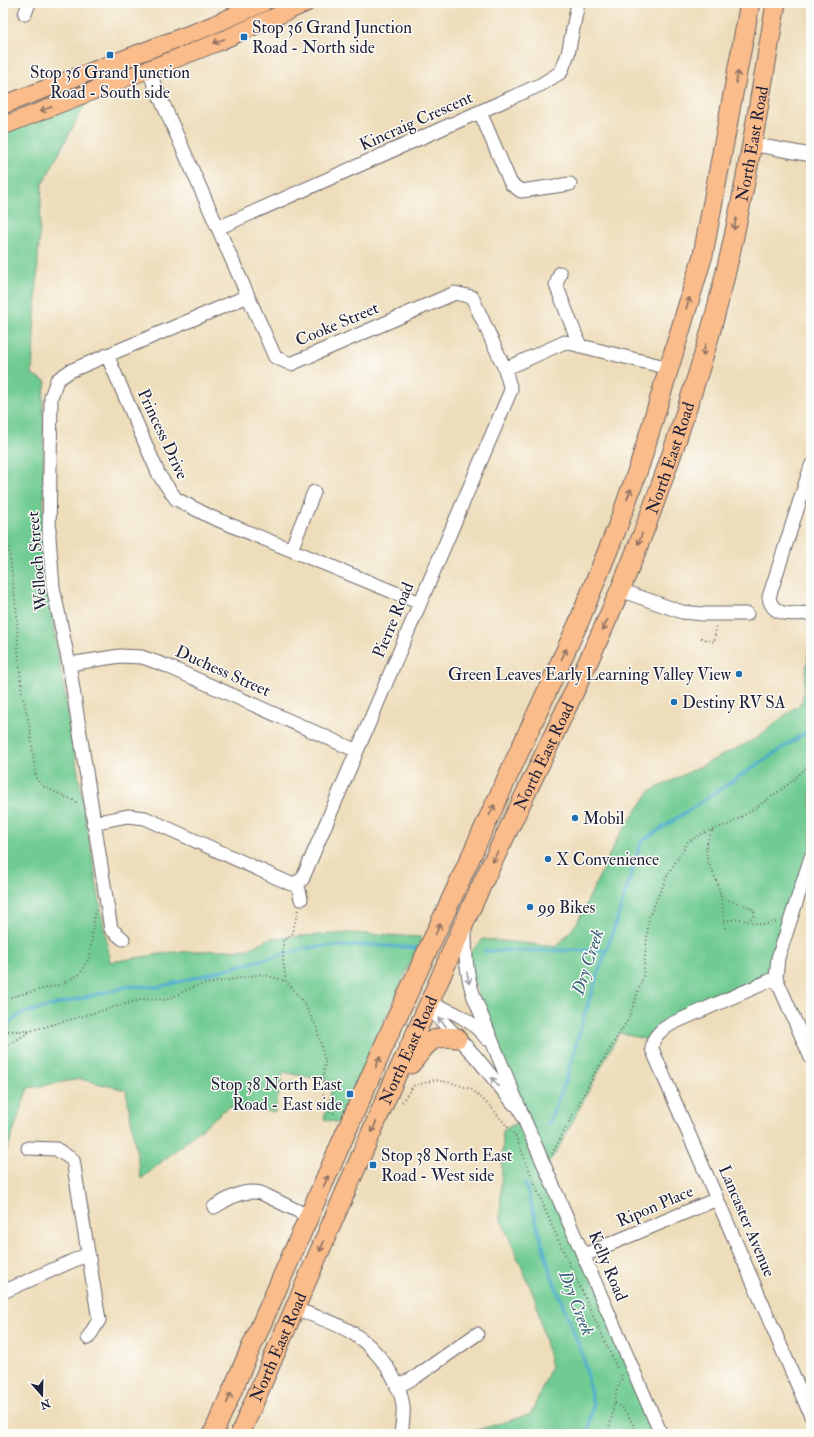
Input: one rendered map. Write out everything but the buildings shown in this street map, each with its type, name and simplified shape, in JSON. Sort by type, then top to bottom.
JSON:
[{"type":"highway","name":"North East Road","points":[[213,1434],[310,1217],[390,1032],[586,604],[606,556],[640,464],[703,255],[750,3]]},
{"type":"highway","name":"North East Road","points":[[240,1434],[477,894],[620,590],[670,457],[702,361],[730,251],[776,3]]},
{"type":"highway","points":[[720,170],[732,155],[751,144],[743,137],[730,115]]},
{"type":"highway","points":[[586,604],[603,592],[620,590],[610,574],[606,556]]},
{"type":"highway","points":[[390,1032],[413,1011],[429,1004],[422,964]]},
{"type":"highway","points":[[395,1078],[407,1068],[429,1042],[445,1036],[457,1038]]},
{"type":"highway","points":[[264,1321],[277,1312],[296,1309],[290,1298],[283,1277]]},
{"type":"main road","points":[[3,105],[208,27],[263,3]]},
{"type":"main road","points":[[3,126],[216,43],[306,3]]},
{"type":"main road","points":[[142,52],[148,70]]},
{"type":"street","name":"Kincraig Crescent","points":[[218,228],[542,84],[561,72],[568,54],[578,3]]},
{"type":"street","name":"Cooke Street","points":[[148,70],[275,357],[291,364],[455,293],[472,297],[505,369]]},
{"type":"street","points":[[480,112],[511,184],[521,191],[570,184]]},
{"type":"street","points":[[751,144],[811,155]]},
{"type":"street","points":[[560,273],[556,285],[580,346]]},
{"type":"street","name":"Welloch Street","points":[[122,939],[111,929],[69,664],[53,587],[49,537],[51,397],[57,380],[70,371],[248,296]]},
{"type":"street","points":[[505,369],[565,342],[669,368]]},
{"type":"street","name":"Princess Drive","points":[[107,355],[159,476],[176,499],[211,518],[420,603]]},
{"type":"street","name":"Pierre Road","points":[[297,882],[302,880],[511,390],[505,369]]},
{"type":"street","points":[[811,466],[769,597],[772,607],[780,613],[811,613]]},
{"type":"street","points":[[291,550],[314,492]]},
{"type":"street","points":[[620,590],[682,612],[703,614],[747,614]]},
{"type":"street","name":"Duchess Street","points":[[69,664],[120,656],[142,656],[357,751]]},
{"type":"street","points":[[94,823],[128,816],[145,818],[291,884],[297,882],[301,899]]},
{"type":"street","points":[[811,857],[778,958],[776,978],[811,1058]]},
{"type":"street","name":"Kelly Road","points":[[464,925],[465,957],[469,982],[521,1112],[661,1434]]},
{"type":"street","name":"Lancaster Avenue","points":[[776,978],[682,1018],[661,1031],[653,1040],[652,1049],[811,1416]]},
{"type":"street","name":"Kelly Road","points":[[429,1004],[442,1008],[477,1028],[496,1050]]},
{"type":"street","name":"Kelly Road","points":[[429,1004],[438,1017],[521,1112]]},
{"type":"street","points":[[28,1148],[56,1149],[73,1160],[99,1320],[88,1338]]},
{"type":"street","points":[[214,1207],[235,1195],[252,1191],[261,1193],[310,1217]]},
{"type":"street","name":"Ripon Place","points":[[584,1255],[718,1199]]},
{"type":"street","points":[[3,1292],[88,1254]]},
{"type":"street","points":[[296,1309],[333,1323],[355,1335],[366,1344],[384,1364],[397,1387],[403,1407],[402,1434]]},
{"type":"street","points":[[397,1387],[417,1376],[477,1334]]},
{"type":"path","points":[[3,500],[17,616],[22,692],[30,728],[36,778],[42,786],[72,800],[80,806]]},
{"type":"path","points":[[701,638],[714,642],[716,624]]},
{"type":"path","points":[[542,1159],[554,1153],[596,1072],[628,1018],[643,977],[649,917],[668,874],[688,842],[703,833],[730,824],[754,809],[789,784],[811,763]]},
{"type":"path","points":[[712,831],[708,839],[706,854],[721,895],[725,929]]},
{"type":"path","points":[[721,895],[728,900],[744,904],[754,911],[754,916],[747,921]]},
{"type":"path","points":[[301,899],[297,904],[298,913],[292,935],[283,941],[282,960],[286,981],[304,1003],[317,1028],[325,1062],[323,1080],[324,1103],[326,1109],[342,1118]]},
{"type":"path","points":[[3,999],[62,984],[80,974],[90,956],[95,910]]},
{"type":"path","points":[[724,921],[739,919],[763,925],[791,918]]},
{"type":"path","points":[[8,1031],[30,1031],[143,999],[166,1000],[195,986],[262,974],[286,981]]},
{"type":"path","points":[[3,1018],[8,1031],[3,1048]]},
{"type":"path","points":[[3,1048],[30,1031]]},
{"type":"path","points":[[400,1106],[413,1086],[435,1080],[471,1089],[490,1106],[516,1137],[535,1181],[554,1233],[622,1378],[614,1403],[608,1434]]},
{"type":"path","points":[[614,1403],[623,1408],[638,1434]]},
{"type":"green space","points":[[89,97],[42,185],[32,374],[46,382],[43,397],[44,571],[110,962],[174,952],[248,949],[271,938],[350,933],[422,937],[339,1123],[324,1119],[333,1082],[283,1072],[275,1112],[228,1107],[141,1179],[126,1090],[80,1079],[28,1088],[3,1162],[3,133]]},
{"type":"green space","points":[[811,631],[811,857],[776,971],[682,1018],[653,1041],[619,1033],[556,1153],[545,1166],[657,1425],[645,1434],[464,1434],[531,1414],[551,1367],[535,1298],[500,1217],[503,1130],[524,1119],[465,957],[483,939],[557,947],[577,923],[617,839],[649,792],[755,739],[802,702]]},
{"type":"waterway","name":"Dry Creek","points":[[548,1125],[566,1080],[586,1009],[618,917],[641,842],[811,729]]},
{"type":"waterway","points":[[3,1028],[21,1014],[58,1004],[130,986],[159,987],[311,947],[369,945],[420,948]]},
{"type":"waterway","points":[[484,951],[606,950]]},
{"type":"waterway","name":"Dry Creek","points":[[525,1183],[551,1274],[584,1359],[593,1405],[588,1434]]},
{"type":"place","name":"Stop 36 Grand Junction Road - North side","points":[[244,37]]},
{"type":"place","name":"Stop 36 Grand Junction Road - South side","points":[[110,55]]},
{"type":"place","name":"Green Leaves Early Learning Valley View","points":[[739,674]]},
{"type":"place","name":"Destiny RV SA","points":[[674,702]]},
{"type":"place","name":"Mobil","points":[[575,818]]},
{"type":"place","name":"X Convenience","points":[[548,859]]},
{"type":"place","name":"99 Bikes","points":[[530,907]]},
{"type":"place","name":"Stop 38 North East Road - East side","points":[[350,1094]]},
{"type":"place","name":"Stop 38 North East Road - West side","points":[[373,1165]]}]
